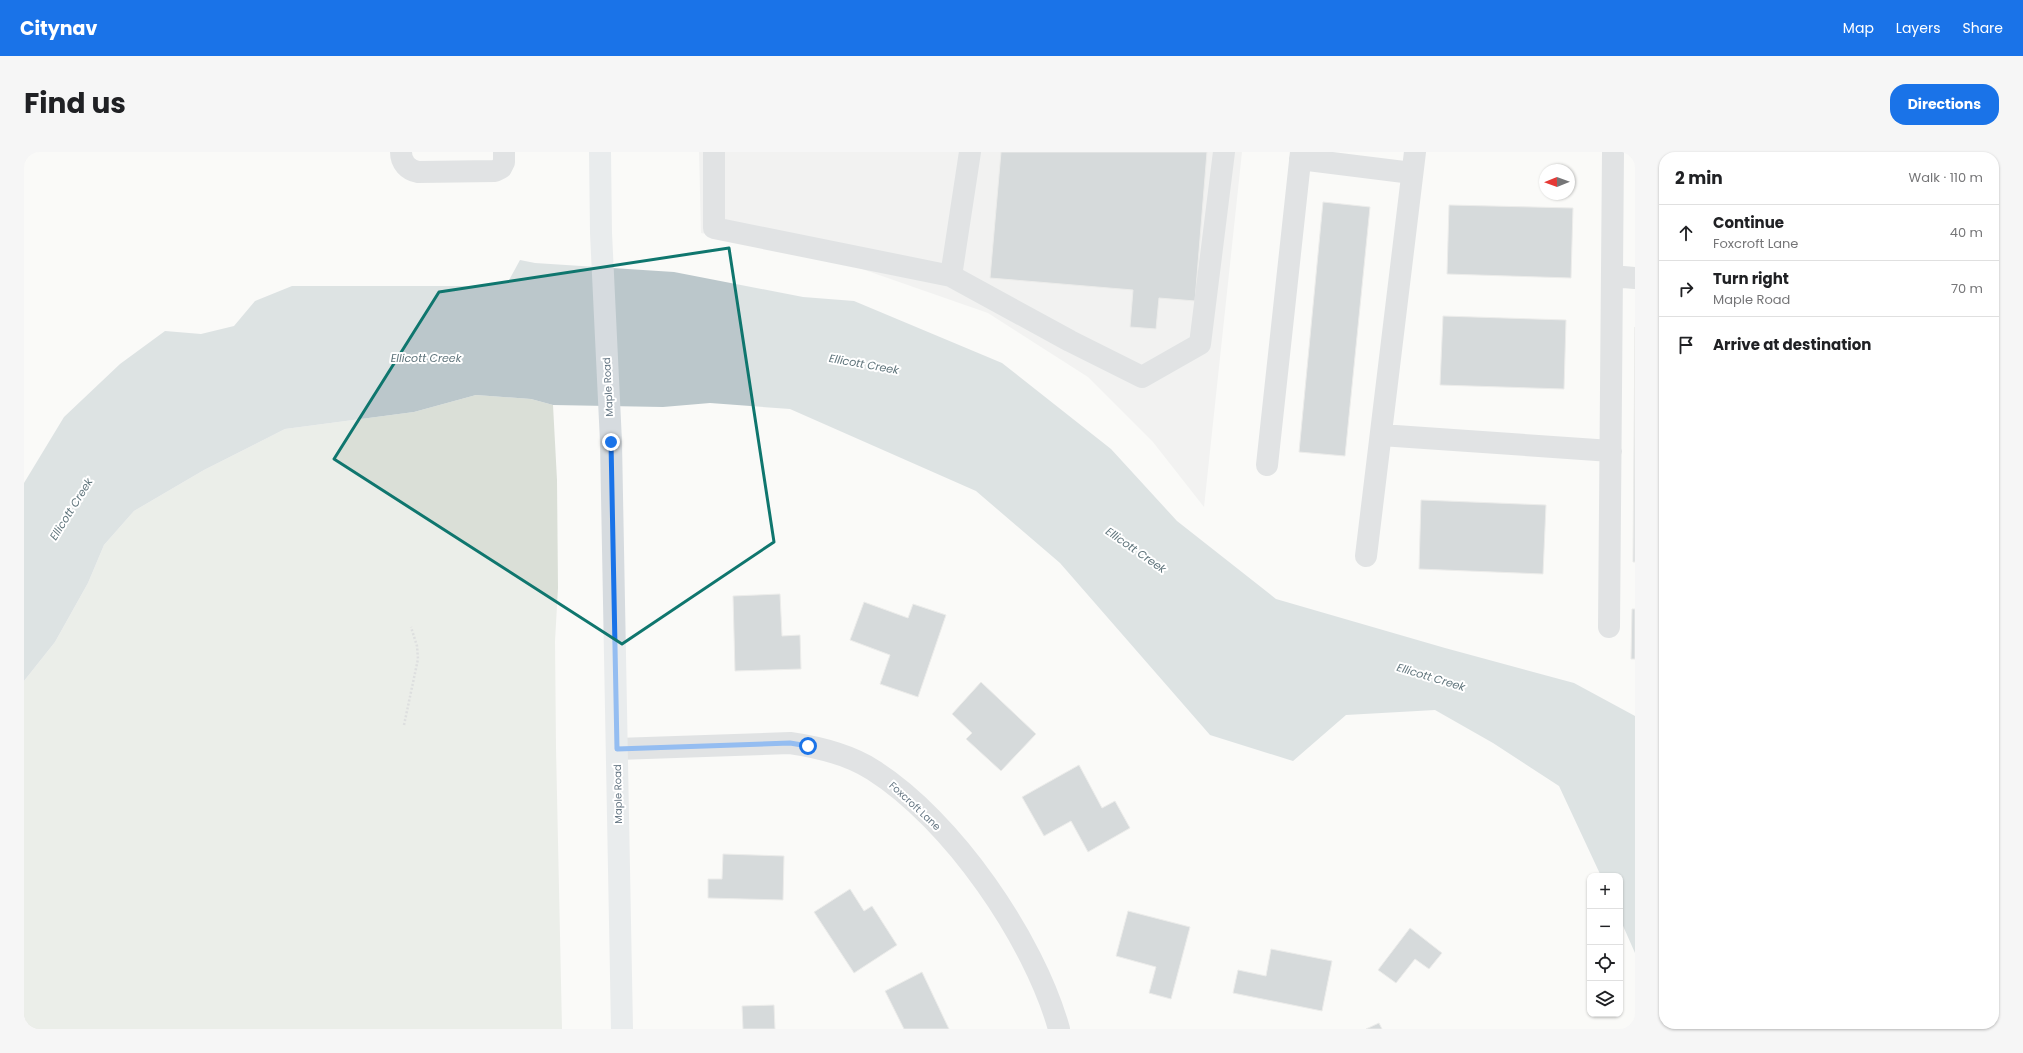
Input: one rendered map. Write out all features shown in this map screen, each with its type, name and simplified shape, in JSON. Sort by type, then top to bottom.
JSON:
[{"type":"main road","name":"Maple Road","points":[[600,152],[601,233],[611,442],[622,1029]]},
{"type":"street","points":[[401,152],[405,165],[411,170],[418,172],[495,171],[501,168],[504,162],[504,152]]},
{"type":"street","points":[[714,152],[714,228],[951,276],[1070,341],[1142,377],[1200,344],[1224,152]]},
{"type":"street","points":[[951,276],[970,152]]},
{"type":"street","points":[[1609,627],[1613,152]]},
{"type":"street","points":[[1267,465],[1301,155],[1414,162],[1366,556]]},
{"type":"street","points":[[1612,276],[1635,278]]},
{"type":"street","points":[[1381,435],[1611,451]]},
{"type":"street","name":"Foxcroft Lane","points":[[617,749],[790,743],[838,753],[872,769],[902,792],[941,830],[977,871],[1008,916],[1034,965],[1056,1015],[1059,1029]]},
{"type":"path","points":[[404,725],[418,659],[417,646],[412,627]]},
{"type":"highlighted area","points":[[729,248],[774,542],[622,644],[334,459],[439,292]]},
{"type":"shaded area","points":[[699,152],[1242,152],[1204,507],[1153,442],[1088,377],[988,313],[839,261],[701,233]]},
{"type":"shaded area","points":[[476,395],[531,399],[553,405],[557,480],[558,588],[555,641],[562,1029],[24,1029],[24,681],[55,642],[88,583],[104,545],[134,511],[204,470],[285,429],[414,412]]},
{"type":"water","name":"Ellicott Creek","points":[[520,260],[535,263],[674,272],[803,297],[854,301],[1002,363],[1111,449],[1177,521],[1276,599],[1445,648],[1574,683],[1635,716],[1635,953],[1623,926],[1623,873],[1600,873],[1559,786],[1493,743],[1435,710],[1346,715],[1293,761],[1210,735],[1060,563],[976,491],[790,409],[710,403],[663,407],[553,405],[531,399],[476,395],[414,412],[285,429],[204,470],[134,511],[104,545],[88,583],[55,642],[24,681],[24,483],[64,417],[120,364],[165,331],[201,334],[234,326],[255,301],[292,286],[473,286],[508,282]]},
{"type":"building","points":[[1001,152],[1207,152],[1195,301],[1159,298],[1156,329],[1130,327],[1133,290],[990,278]]},
{"type":"building","points":[[1323,202],[1370,207],[1345,456],[1299,452]]},
{"type":"building","points":[[1449,205],[1573,208],[1571,278],[1447,274]]},
{"type":"building","points":[[1443,316],[1566,320],[1564,389],[1440,385]]},
{"type":"building","points":[[1635,327],[1635,562],[1633,562]]},
{"type":"building","points":[[1421,500],[1546,505],[1543,574],[1419,569]]},
{"type":"building","points":[[780,594],[782,636],[800,635],[801,669],[735,671],[733,596]]},
{"type":"building","points":[[864,602],[908,618],[913,604],[946,615],[918,697],[880,684],[890,655],[850,640]]},
{"type":"building","points":[[1632,609],[1635,609],[1635,659],[1631,659]]},
{"type":"building","points":[[981,682],[1036,734],[1001,771],[966,739],[972,733],[952,714]]},
{"type":"building","points":[[1079,765],[1102,808],[1115,801],[1130,828],[1088,852],[1071,821],[1044,836],[1022,797]]},
{"type":"building","points":[[723,854],[784,856],[783,900],[708,898],[708,879],[722,879]]},
{"type":"building","points":[[850,889],[864,911],[872,906],[897,945],[854,973],[814,912]]},
{"type":"building","points":[[1128,911],[1190,927],[1171,999],[1149,993],[1156,967],[1116,956]]},
{"type":"building","points":[[1410,928],[1442,953],[1429,969],[1415,959],[1396,983],[1378,970]]},
{"type":"building","points":[[1271,949],[1332,961],[1322,1011],[1233,993],[1238,970],[1266,976]]},
{"type":"building","points":[[922,972],[949,1029],[904,1029],[885,991]]},
{"type":"building","points":[[774,1005],[775,1029],[743,1029],[742,1006]]},
{"type":"building","points":[[1379,1023],[1382,1029],[1366,1029]]},
{"type":"route","points":[[611,442],[617,749],[790,743],[808,746]]}]
